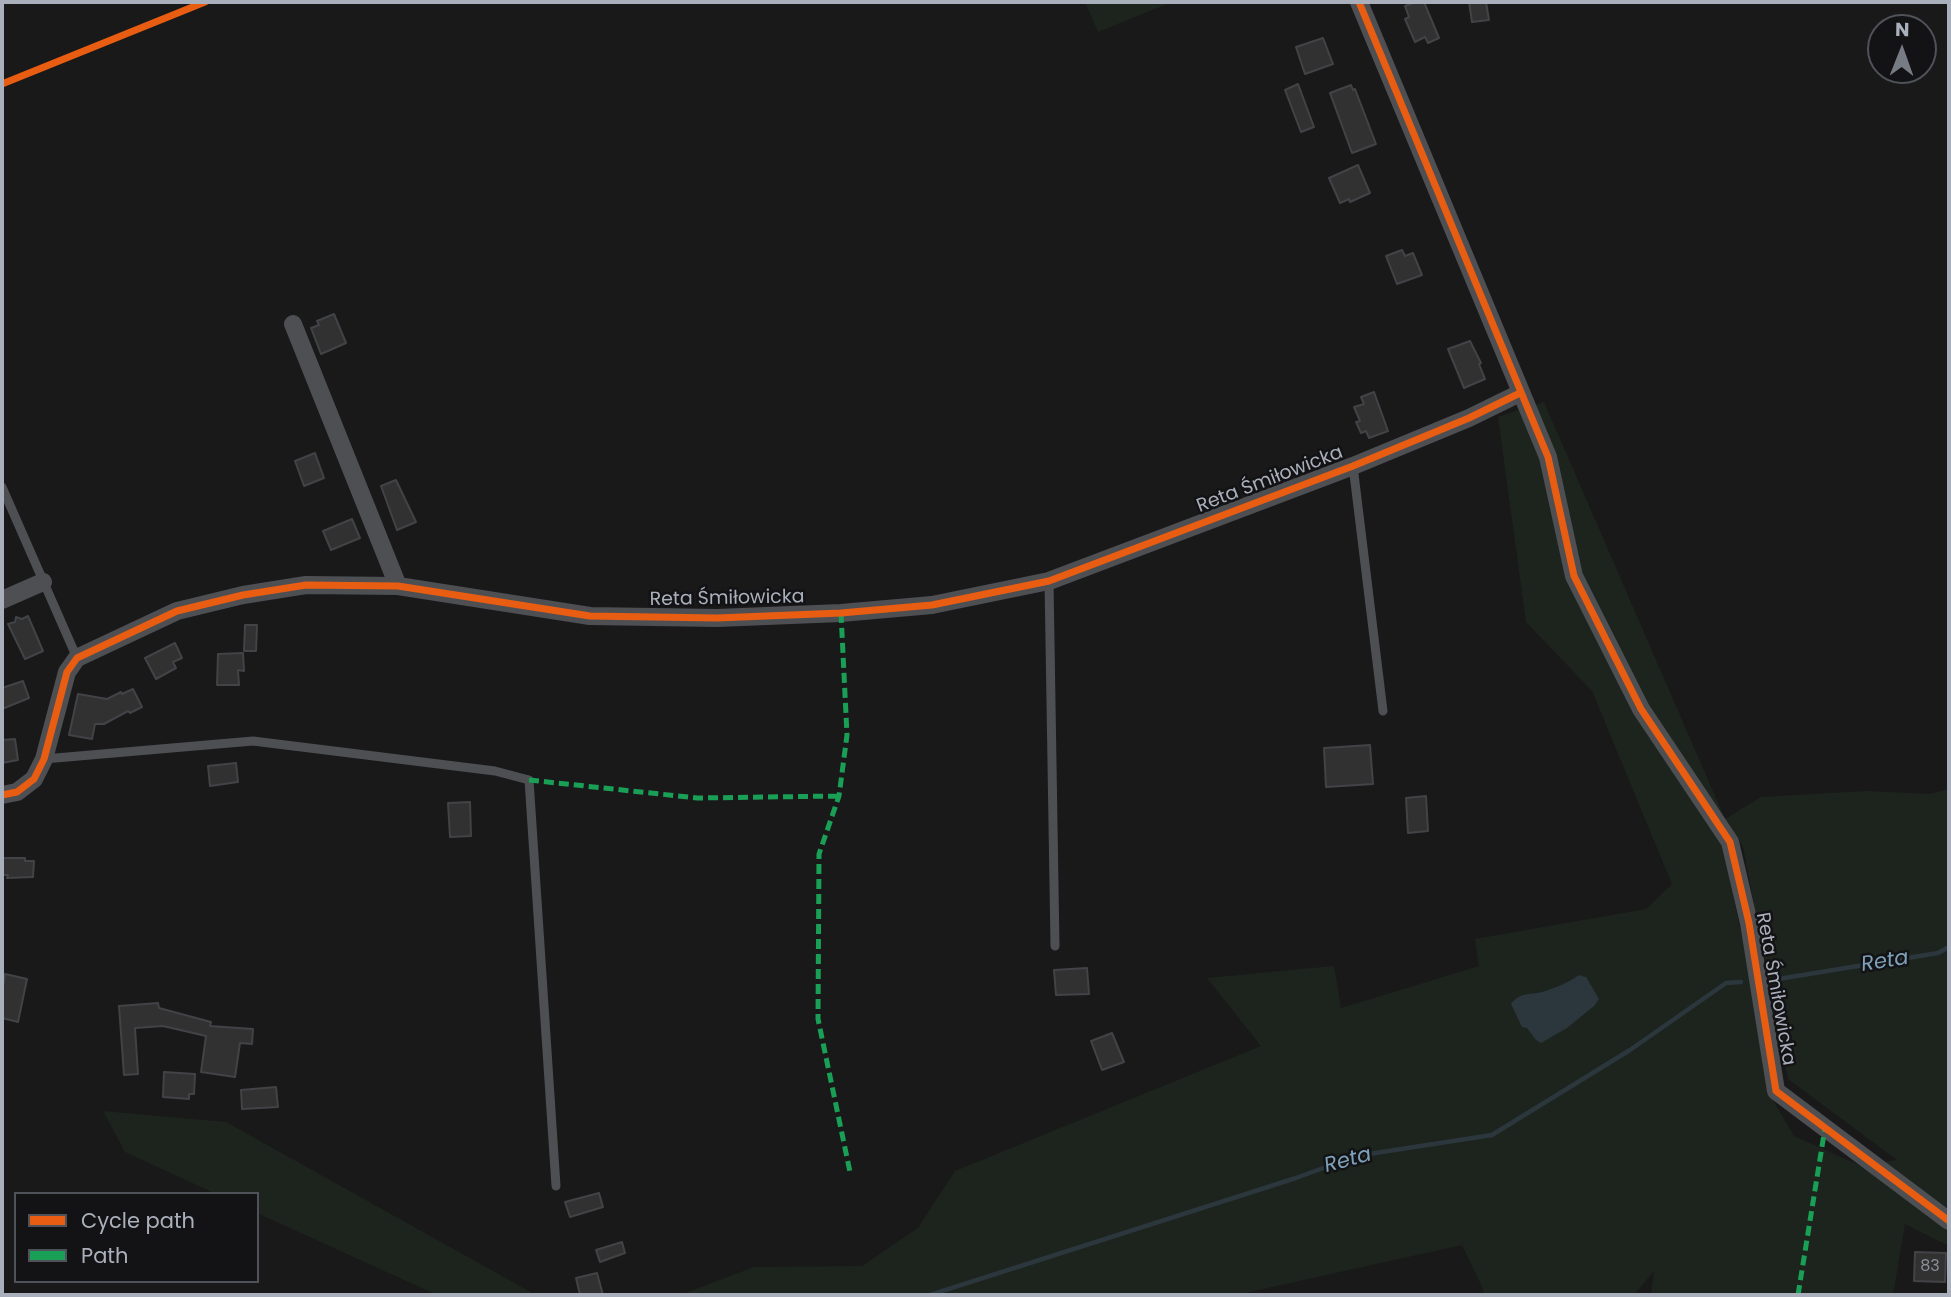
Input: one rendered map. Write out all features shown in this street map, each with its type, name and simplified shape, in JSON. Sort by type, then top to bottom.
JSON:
[{"type":"street","name":"Reta Śmiłowicka","points":[[1359,2],[1548,457],[1574,576],[1641,709],[1730,842],[1749,923],[1776,1091],[1949,1221]]},
{"type":"street","points":[[293,324],[398,586]]},
{"type":"street","name":"Reta Śmiłowicka","points":[[77,657],[177,611],[243,595],[306,585],[398,586],[590,616],[717,618],[932,606],[1049,581],[1353,466],[1469,418],[1520,393]]},
{"type":"street","points":[[2,600],[43,582]]},
{"type":"street","points":[[2,795],[17,792],[34,779],[44,759],[67,672],[77,657]]},
{"type":"lane","points":[[1353,466],[1383,711]]},
{"type":"lane","points":[[2,487],[77,657]]},
{"type":"lane","points":[[1049,581],[1055,946]]},
{"type":"lane","points":[[44,759],[253,741],[495,771],[529,779],[556,1186]]},
{"type":"shaded area","points":[[1085,2],[1172,2],[1098,32]]},
{"type":"shaded area","points":[[1544,402],[1725,819],[1761,797],[1867,791],[1930,794],[1949,789],[1949,1246],[1905,1224],[1893,1295],[1651,1295],[1654,1271],[1634,1295],[1484,1295],[1462,1245],[1236,1295],[680,1295],[754,1267],[862,1266],[918,1228],[955,1171],[1261,1046],[1207,978],[1334,966],[1341,1008],[1479,966],[1475,939],[1646,909],[1672,884],[1592,691],[1526,622],[1498,417]],"holes":[[[1726,820],[1743,847],[1788,1079],[1897,1160],[1861,1166],[1794,1136],[1767,1090],[1754,995],[1722,841]]]},
{"type":"shaded area","points":[[1579,975],[1586,977],[1599,999],[1567,1028],[1541,1043],[1536,1040],[1527,1028],[1522,1027],[1511,1004],[1521,996],[1552,989]]},
{"type":"shaded area","points":[[103,1111],[226,1122],[536,1295],[437,1295],[259,1214],[259,1192],[212,1192],[125,1152]]},
{"type":"building","points":[[1424,2],[1439,38],[1428,43],[1425,37],[1415,42],[1405,19],[1409,17],[1405,6]]},
{"type":"building","points":[[1469,2],[1486,2],[1489,20],[1472,22]]},
{"type":"building","points":[[1323,38],[1333,64],[1305,74],[1296,47]]},
{"type":"building","points":[[1298,84],[1314,127],[1301,132],[1285,90]]},
{"type":"building","points":[[1351,85],[1353,90],[1355,89],[1376,144],[1352,153],[1330,93]]},
{"type":"building","points":[[1358,165],[1370,193],[1350,202],[1349,199],[1340,203],[1329,178]]},
{"type":"building","points":[[1402,250],[1405,256],[1413,253],[1422,275],[1397,284],[1386,256]]},
{"type":"building","points":[[334,314],[346,343],[321,354],[311,328],[319,325],[317,321]]},
{"type":"building","points":[[1470,341],[1481,363],[1479,364],[1485,379],[1464,388],[1448,349]]},
{"type":"building","points":[[1374,392],[1388,431],[1369,438],[1366,431],[1361,433],[1356,422],[1360,421],[1354,407],[1364,404],[1361,397]]},
{"type":"building","points":[[315,453],[324,478],[304,486],[295,461]]},
{"type":"building","points":[[396,480],[416,522],[397,530],[381,486]]},
{"type":"building","points":[[352,519],[360,538],[331,550],[323,531]]},
{"type":"building","points":[[28,616],[43,651],[25,659],[8,624],[15,622],[16,617],[22,619]]},
{"type":"building","points":[[245,625],[257,625],[256,651],[244,651]]},
{"type":"building","points":[[175,643],[182,658],[173,662],[176,668],[156,679],[145,658]]},
{"type":"building","points":[[243,653],[244,671],[238,670],[239,685],[217,685],[218,654]]},
{"type":"building","points":[[23,681],[29,698],[2,709],[2,688]]},
{"type":"building","points":[[133,689],[142,707],[104,724],[95,724],[92,739],[69,735],[78,694],[107,699]]},
{"type":"building","points":[[15,739],[18,760],[2,763],[2,740]]},
{"type":"building","points":[[1370,745],[1373,784],[1326,787],[1324,748]]},
{"type":"building","points":[[236,763],[238,782],[210,786],[208,766]]},
{"type":"building","points":[[1426,796],[1428,831],[1408,833],[1406,798]]},
{"type":"building","points":[[470,802],[471,836],[450,837],[448,803]]},
{"type":"building","points":[[2,858],[25,858],[25,861],[34,861],[33,877],[7,878],[8,875],[2,875]]},
{"type":"building","points":[[1087,968],[1089,994],[1056,995],[1054,970]]},
{"type":"building","points":[[5,974],[27,979],[18,1022],[2,1018]]},
{"type":"building","points":[[158,1003],[159,1008],[211,1022],[210,1026],[253,1029],[252,1044],[240,1043],[235,1077],[201,1072],[206,1036],[163,1026],[135,1028],[138,1074],[124,1075],[119,1006]]},
{"type":"building","points":[[1112,1033],[1124,1062],[1102,1070],[1091,1041]]},
{"type":"building","points":[[164,1072],[195,1074],[194,1094],[189,1094],[189,1099],[163,1097]]},
{"type":"building","points":[[276,1087],[278,1107],[242,1109],[241,1090]]},
{"type":"building","points":[[599,1193],[603,1207],[570,1217],[565,1202]]},
{"type":"building","points":[[622,1242],[625,1253],[600,1262],[596,1250]]},
{"type":"building","points":[[1915,1252],[1946,1253],[1945,1282],[1914,1281]]},
{"type":"building","points":[[597,1273],[603,1295],[580,1295],[576,1278]]},
{"type":"waterway","name":"Reta","points":[[1778,979],[1938,953],[1949,947]]},
{"type":"waterway","name":"Reta","points":[[930,1295],[1296,1178],[1356,1156],[1492,1135],[1630,1050],[1726,983],[1741,982]]},
{"type":"marked path","points":[[841,613],[847,735],[839,796],[819,854],[818,1019],[850,1172]]},
{"type":"marked path","points":[[529,780],[697,798],[839,796]]},
{"type":"marked path","points":[[1798,1295],[1825,1128]]},
{"type":"cycle path","points":[[2,84],[205,2]]},
{"type":"cycle path","points":[[1359,2],[1548,457],[1574,576],[1641,709],[1730,842],[1749,923],[1776,1091],[1949,1221]]},
{"type":"cycle path","points":[[2,795],[17,792],[34,779],[44,759],[67,672],[77,658],[177,611],[243,595],[306,585],[398,586],[590,616],[717,618],[841,613],[932,605],[1049,581],[1353,466],[1469,418],[1520,393]]}]
